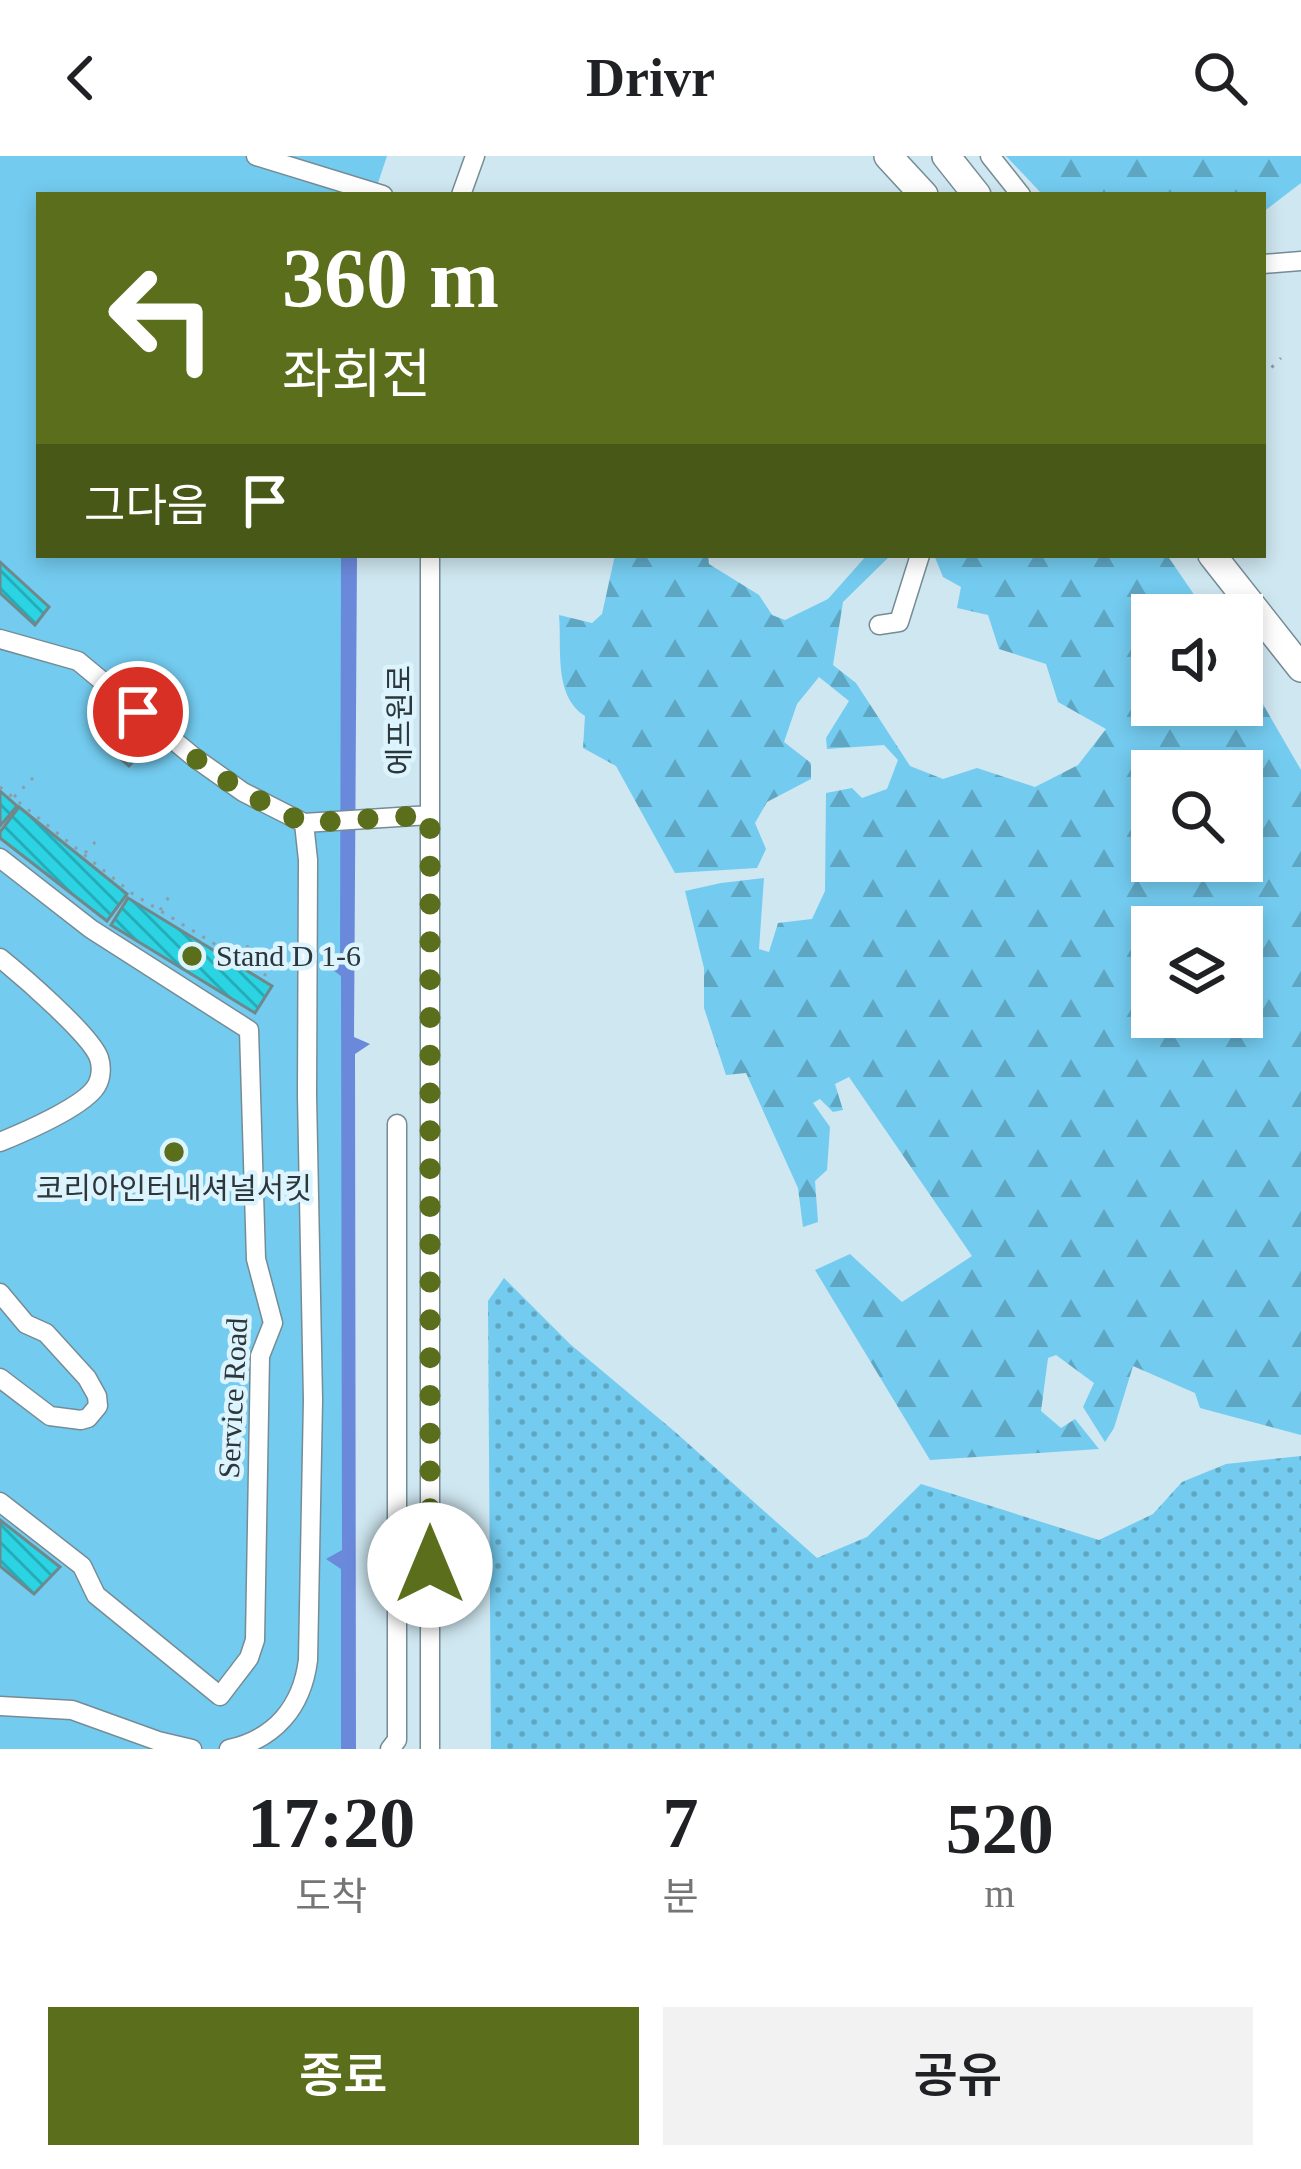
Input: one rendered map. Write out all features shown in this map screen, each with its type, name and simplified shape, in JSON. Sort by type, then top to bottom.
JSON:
[{"type":"highway","points":[[872,156],[905,192]]},
{"type":"highway","points":[[888,156],[921,192]]},
{"type":"highway","points":[[911,156],[943,192]]},
{"type":"highway","points":[[946,156],[975,192]]},
{"type":"highway","points":[[1214,558],[1301,668]]},
{"type":"highway","points":[[1235,558],[1301,638]]},
{"type":"street","points":[[256,156],[373,192]]},
{"type":"street","points":[[462,192],[475,156]]},
{"type":"street","points":[[990,156],[1019,192]]},
{"type":"street","points":[[1266,264],[1301,261]]},
{"type":"street","name":"에프원로","points":[[430,558],[430,1749]]},
{"type":"street","points":[[879,625],[899,622],[919,558]]},
{"type":"street","points":[[0,639],[78,661],[195,758],[243,792],[304,823],[430,815]]},
{"type":"street","points":[[229,1749],[262,1738],[278,1726],[299,1697],[308,1660],[313,1400],[304,823]]},
{"type":"street","name":"Service Road","points":[[0,858],[91,928],[249,1030],[256,1258],[274,1323],[260,1356],[255,1640],[249,1658],[220,1696],[96,1595],[82,1566],[0,1502]]},
{"type":"street","points":[[0,958],[46,997],[94,1048],[101,1070],[100,1081],[84,1099],[0,1142]]},
{"type":"street","points":[[390,1749],[397,1740],[397,1124]]},
{"type":"street","points":[[0,1293],[26,1324],[46,1333],[87,1378],[98,1406],[81,1420],[50,1416],[0,1378]]},
{"type":"street","points":[[0,1706],[72,1710],[158,1742],[192,1749]]},
{"type":"path","points":[[1266,373],[1281,358]]},
{"type":"path","points":[[13,799],[34,777]]},
{"type":"path","points":[[0,787],[159,911],[267,976]]},
{"type":"path","points":[[84,855],[100,837]]},
{"type":"path","points":[[159,911],[171,894]]},
{"type":"path","points":[[241,960],[251,939]]},
{"type":"green space","name":"코리아인터내셔널서킷","points":[[0,156],[387,156],[375,192],[36,192],[36,558],[348,558],[349,1749],[0,1749]]},
{"type":"green space","points":[[1006,156],[1301,156],[1301,183],[1266,210],[1266,192],[1040,192]]},
{"type":"green space","points":[[614,558],[708,558],[709,564],[759,595],[772,615],[785,620],[828,599],[864,558],[888,558],[843,602],[833,665],[856,683],[910,766],[943,779],[977,768],[1035,787],[1078,765],[1106,729],[1058,702],[1046,664],[999,649],[988,615],[957,608],[961,587],[943,577],[935,558],[1169,558],[1194,594],[1131,594],[1131,726],[1263,726],[1263,704],[1301,770],[1301,1435],[1200,1408],[1195,1393],[1133,1366],[1114,1428],[1105,1442],[1083,1407],[1094,1383],[1056,1355],[1048,1358],[1041,1411],[1061,1428],[1075,1419],[1099,1449],[930,1460],[815,1270],[850,1254],[902,1302],[972,1256],[849,1077],[835,1084],[843,1110],[833,1112],[820,1099],[813,1103],[830,1127],[827,1170],[815,1181],[818,1222],[803,1227],[798,1188],[746,1073],[726,1075],[704,1008],[704,968],[685,891],[764,878],[759,949],[769,952],[778,923],[812,919],[825,891],[826,793],[852,788],[862,798],[887,789],[898,760],[884,745],[827,749],[826,738],[849,701],[819,677],[797,704],[784,742],[811,763],[811,779],[767,802],[755,823],[766,849],[757,868],[675,873],[616,766],[583,748],[585,716],[564,684],[559,615],[592,623],[602,614]]},
{"type":"green space","points":[[504,1278],[570,1344],[817,1558],[867,1537],[921,1484],[1099,1540],[1153,1514],[1182,1482],[1226,1464],[1301,1456],[1301,1749],[491,1749],[488,1301]]},
{"type":"shaded area","points":[[341,558],[357,558],[354,1037],[370,1044],[355,1054],[356,1749],[341,1749],[341,1569],[326,1559],[342,1550],[341,976],[326,965],[340,957]]},
{"type":"building","points":[[0,562],[49,607],[35,625],[0,593]]},
{"type":"building","points":[[114,734],[139,755],[129,766],[105,745]]},
{"type":"building","points":[[0,791],[17,806],[0,826]]},
{"type":"building","points":[[19,807],[127,894],[107,921],[0,838]]},
{"type":"building","name":"Stand D 1-6","points":[[128,898],[272,986],[255,1013],[111,925]]},
{"type":"building","points":[[0,1520],[60,1567],[34,1594],[0,1566]]},
{"type":"place","name":"Stand D 1-6","points":[[192,956]]},
{"type":"place","name":"코리아인터내셔널서킷","points":[[174,1152]]},
{"type":"route","points":[[138,712],[243,792],[304,823],[430,815],[430,1565]]}]
